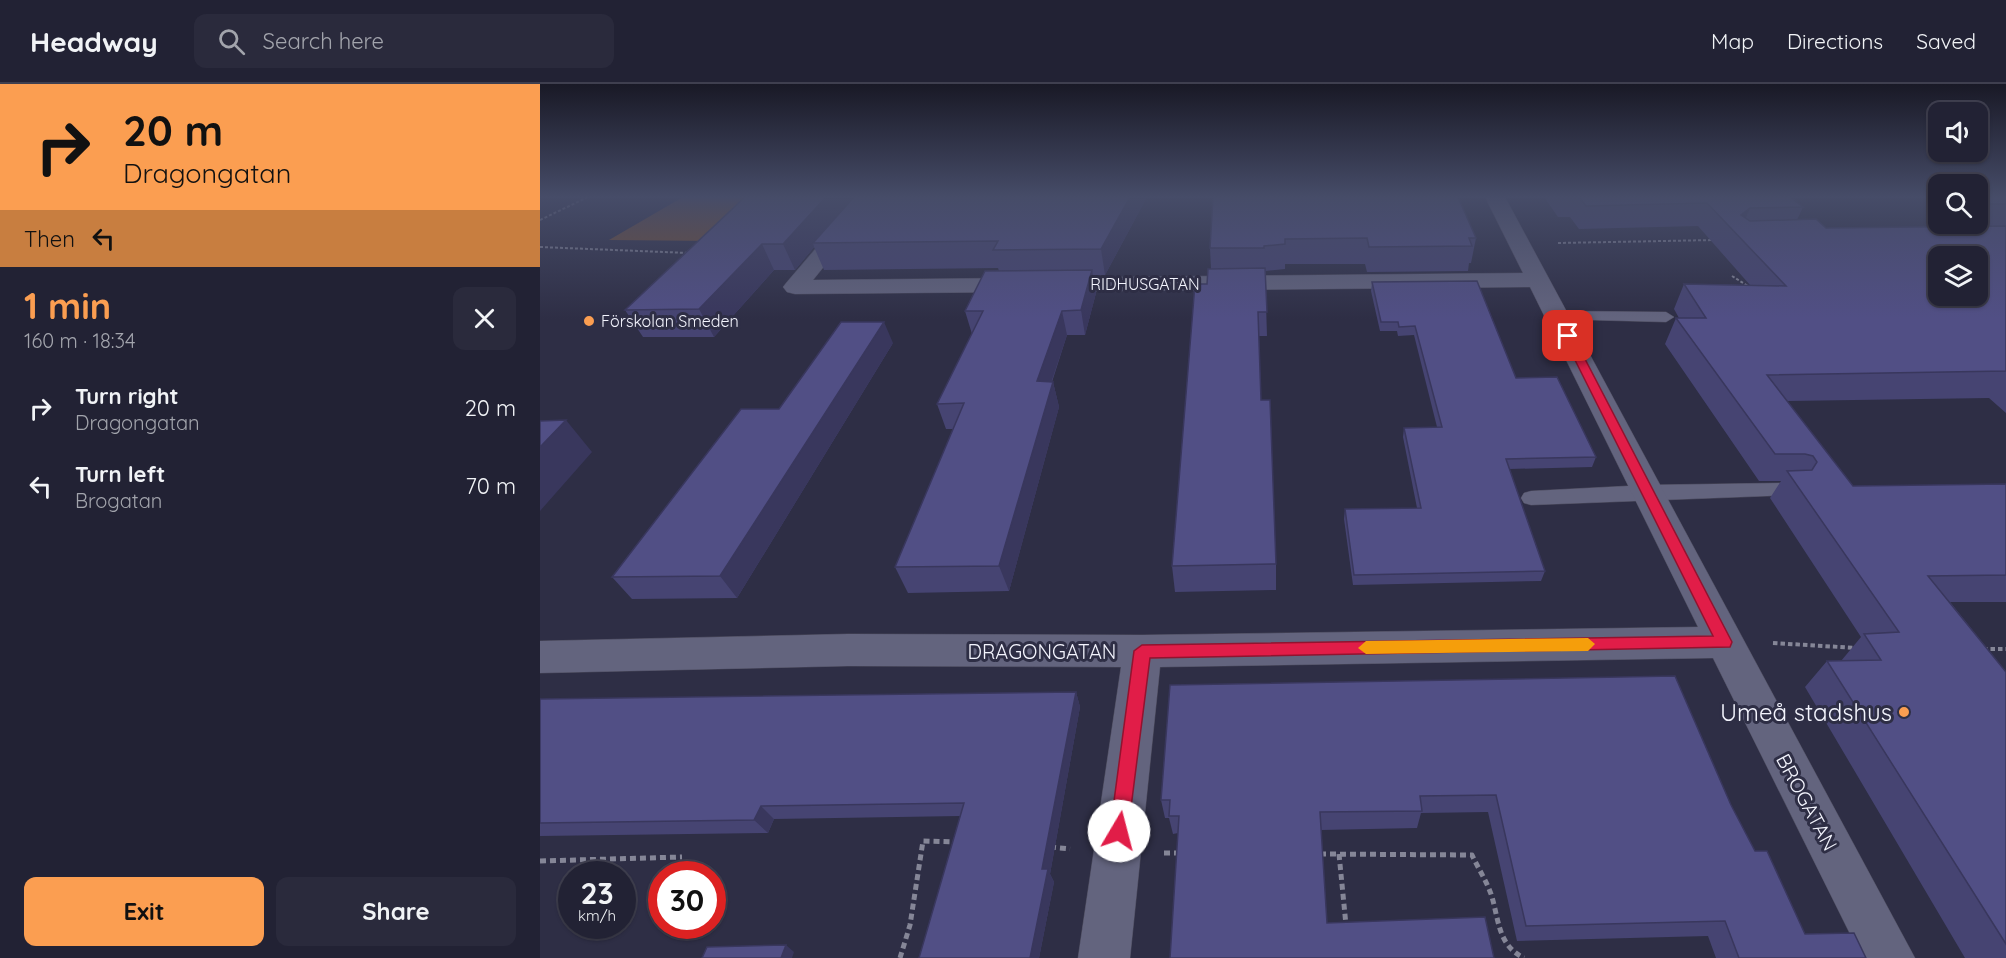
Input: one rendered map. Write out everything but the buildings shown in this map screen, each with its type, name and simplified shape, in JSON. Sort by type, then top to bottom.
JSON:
[{"type":"street","name":"RIDHUSGATAN","points":[[836,238],[795,287],[1539,280]]},
{"type":"street","name":"BROGATAN","points":[[1516,238],[1889,958]]},
{"type":"street","name":"DRAGONGATAN","points":[[543,661],[848,650],[1142,651],[1724,642]]},
{"type":"street","points":[[1104,958],[1142,651]]},
{"type":"lane","points":[[1558,316],[1666,317]]},
{"type":"lane","points":[[1531,498],[1647,492],[1788,490]]},
{"type":"path","points":[[1519,243],[1718,240]]},
{"type":"path","points":[[540,247],[692,252]]},
{"type":"path","points":[[1732,276],[1749,286],[1755,293]]},
{"type":"path","points":[[1795,643],[1868,649]]},
{"type":"path","points":[[1972,649],[2006,649]]},
{"type":"path","points":[[900,958],[910,925],[923,841],[967,842]]},
{"type":"path","points":[[1047,846],[1116,853],[1187,854]]},
{"type":"path","points":[[1316,854],[1472,855],[1491,894],[1497,929],[1516,956],[1524,958]]},
{"type":"path","points":[[1339,855],[1347,935]]},
{"type":"path","points":[[540,861],[682,857]]},
{"type":"shaded area","points":[[613,238],[719,238],[715,241],[609,240]]},
{"type":"slow traffic","points":[[1366,648],[1588,644]]},
{"type":"place","name":"Förskolan Smeden","points":[[589,321]]},
{"type":"place","name":"Umeå stadshus","points":[[1904,712]]},
{"type":"route","points":[[1119,831],[1142,651],[1724,642],[1568,336]]}]
